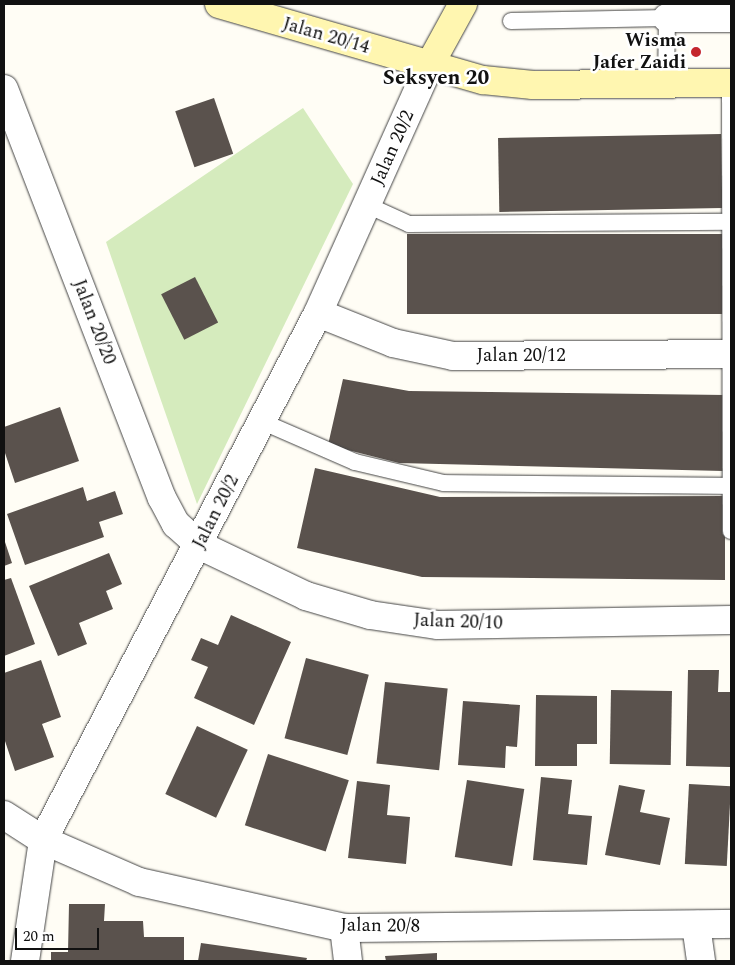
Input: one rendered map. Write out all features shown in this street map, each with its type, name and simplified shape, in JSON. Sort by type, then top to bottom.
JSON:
[{"type":"street","name":"Jalan 20/14","points":[[219,4],[281,12],[430,66],[483,80],[533,85],[731,84]]},
{"type":"street","points":[[430,66],[463,4]]},
{"type":"street","points":[[667,18],[731,18]]},
{"type":"street","name":"Jalan 20/2","points":[[25,961],[43,840],[199,546],[318,312],[430,66]]},
{"type":"street","name":"Jalan 20/20","points":[[4,89],[162,498],[176,524],[199,546]]},
{"type":"street","name":"Jalan 20/12","points":[[318,312],[393,343],[453,356],[731,354]]},
{"type":"street","name":"Jalan 20/10","points":[[199,546],[306,596],[389,618],[438,624],[731,620]]},
{"type":"street","name":"Jalan 20/8","points":[[4,815],[43,840],[139,882],[344,928],[731,924]]},
{"type":"street","points":[[696,925],[701,961]]},
{"type":"street","points":[[344,928],[348,961]]},
{"type":"lane","points":[[511,22],[667,18],[666,84]]},
{"type":"lane","points":[[731,84],[731,531]]},
{"type":"lane","points":[[367,205],[409,224],[731,222]]},
{"type":"lane","points":[[263,422],[355,462],[444,483],[731,486]]},
{"type":"green space","points":[[303,108],[353,184],[197,504],[106,242]]},
{"type":"building","points":[[214,98],[233,154],[194,167],[175,111]]},
{"type":"building","points":[[721,134],[722,208],[499,212],[498,138]]},
{"type":"building","points":[[407,234],[723,234],[723,314],[407,314]]},
{"type":"building","points":[[195,277],[218,322],[184,340],[161,294]]},
{"type":"building","points":[[343,379],[409,391],[725,395],[723,471],[399,463],[328,445]]},
{"type":"building","points":[[60,407],[79,461],[15,483],[4,450],[4,427]]},
{"type":"building","points":[[315,468],[440,497],[725,496],[725,580],[422,577],[297,548]]},
{"type":"building","points":[[83,487],[87,501],[115,491],[123,514],[99,522],[104,537],[25,565],[7,514]]},
{"type":"building","points":[[4,539],[12,563],[4,566]]},
{"type":"building","points":[[109,553],[122,584],[106,591],[113,609],[79,623],[87,644],[58,656],[29,586]]},
{"type":"building","points":[[11,578],[35,644],[4,656],[4,580]]},
{"type":"building","points":[[231,615],[291,642],[254,725],[194,698],[208,667],[191,660],[201,638],[218,645]]},
{"type":"building","points":[[306,658],[369,675],[347,755],[285,738]]},
{"type":"building","points":[[41,660],[61,717],[42,724],[54,757],[15,771],[4,738],[4,673]]},
{"type":"building","points":[[688,670],[719,670],[718,692],[731,692],[731,767],[686,766]]},
{"type":"building","points":[[385,682],[448,689],[439,770],[376,764]]},
{"type":"building","points":[[611,690],[672,691],[671,765],[610,764]]},
{"type":"building","points":[[536,695],[597,696],[597,744],[577,744],[577,766],[535,766]]},
{"type":"building","points":[[463,701],[520,705],[517,747],[506,746],[505,768],[458,765]]},
{"type":"building","points":[[197,726],[248,750],[216,818],[165,794]]},
{"type":"building","points":[[268,754],[349,780],[326,852],[245,825]]},
{"type":"building","points":[[541,777],[572,780],[568,814],[592,816],[587,865],[533,860]]},
{"type":"building","points":[[467,780],[524,789],[512,866],[455,857]]},
{"type":"building","points":[[357,781],[390,785],[387,815],[410,817],[406,864],[348,858]]},
{"type":"building","points":[[689,784],[731,786],[727,866],[685,864]]},
{"type":"building","points":[[619,785],[645,790],[640,812],[670,818],[660,865],[605,855]]},
{"type":"building","points":[[69,904],[105,904],[104,921],[143,921],[144,937],[184,937],[184,961],[51,961],[51,952],[68,952]]},
{"type":"building","points":[[201,943],[307,958],[306,961],[198,961]]},
{"type":"building","points":[[437,953],[437,961],[386,961],[385,956]]},
{"type":"place","name":"Wisma Jafer Zaidi","points":[[696,52]]},
{"type":"district","name":"Seksyen 20","points":[[436,78]]}]
